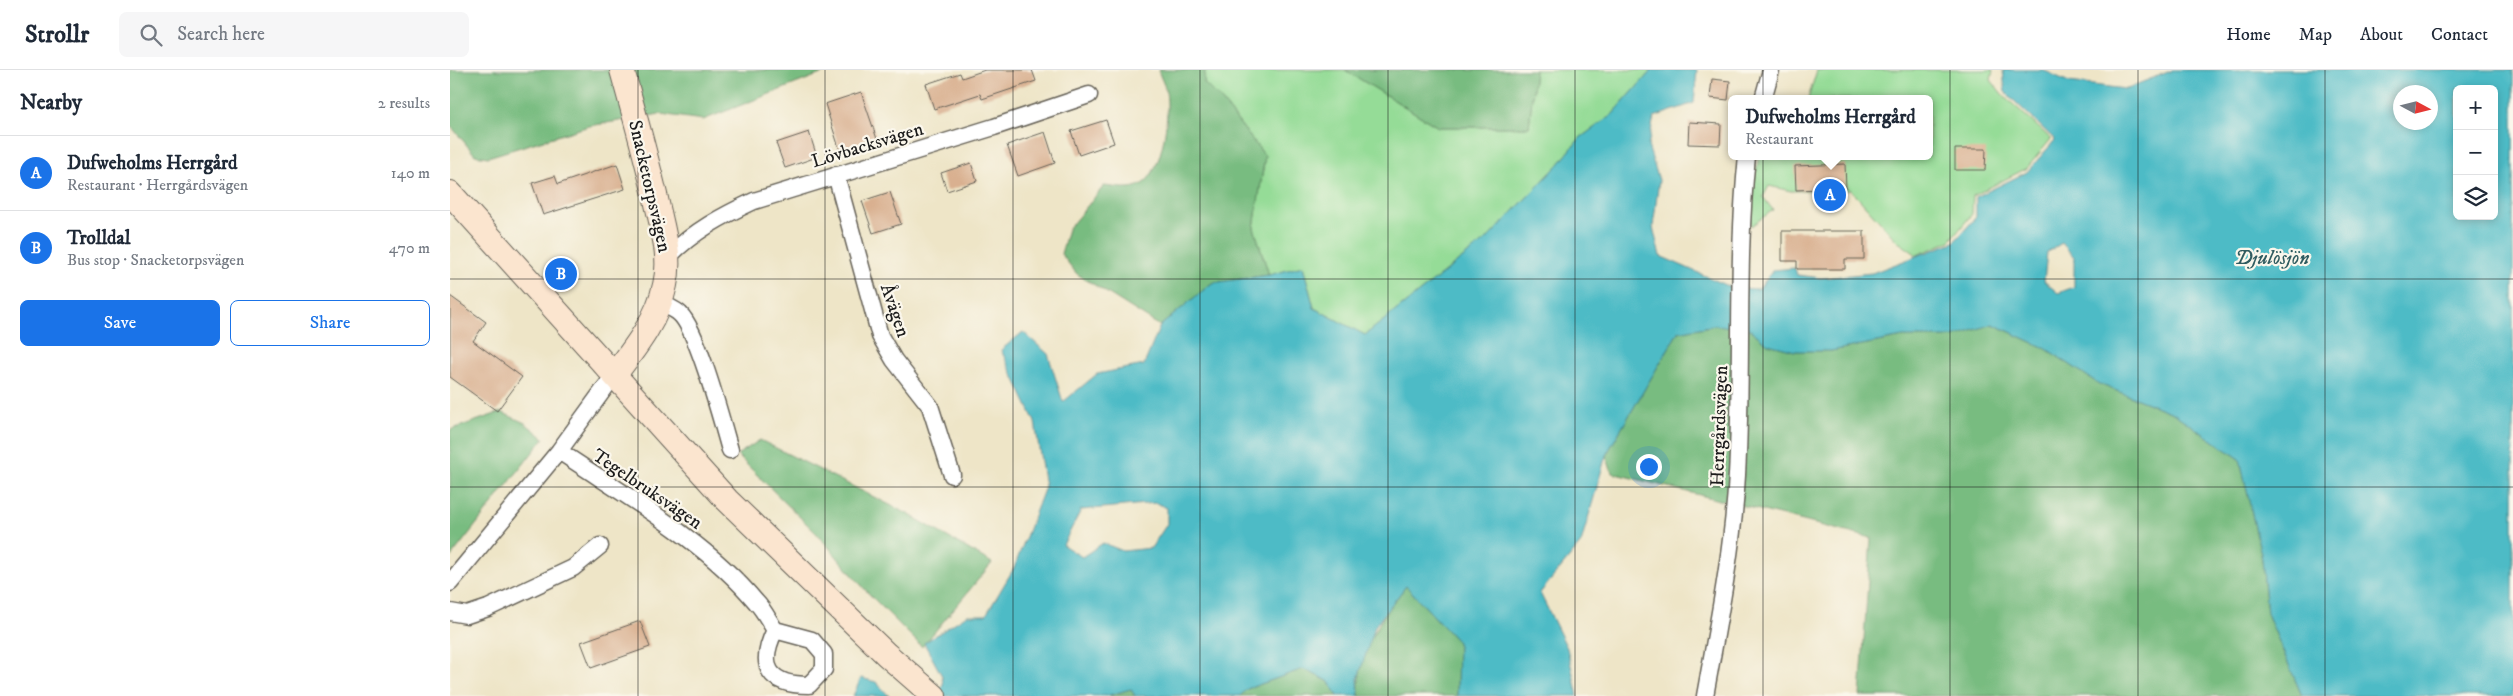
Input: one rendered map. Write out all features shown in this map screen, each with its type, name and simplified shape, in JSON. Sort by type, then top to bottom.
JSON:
[{"type":"main road","name":"Snacketorpsvägen","points":[[615,374],[637,345],[659,302],[666,285],[669,256],[622,70]]},
{"type":"main road","points":[[450,193],[727,500],[879,648],[933,696]]},
{"type":"street","points":[[1764,95],[1771,70]]},
{"type":"street","name":"Lövbacksvägen","points":[[669,256],[686,239],[728,213],[754,200],[994,127],[1089,95]]},
{"type":"street","name":"Herrgårdsvägen","points":[[1705,696],[1729,558],[1737,478],[1742,209],[1747,160]]},
{"type":"street","name":"Åvägen","points":[[836,175],[880,336],[894,360],[930,406],[952,475]]},
{"type":"street","points":[[659,302],[680,314],[688,328],[708,377],[730,450]]},
{"type":"street","points":[[450,583],[559,451],[615,374]]},
{"type":"street","name":"Tegelbruksvägen","points":[[559,451],[696,545],[727,571],[757,602],[775,630]]},
{"type":"street","points":[[450,612],[466,615],[488,608],[573,568],[600,546]]},
{"type":"green space","points":[[450,70],[831,70],[703,120],[660,114],[589,126],[488,157],[475,155],[450,125]]},
{"type":"green space","points":[[1158,70],[1205,70],[1204,83],[1222,101],[1265,156],[1254,228],[1269,275],[1212,283],[1160,326],[1077,274],[1061,254],[1068,229],[1104,186],[1123,188],[1137,186],[1149,177],[1155,168],[1160,155],[1167,114],[1165,87]]},
{"type":"green space","points":[[1205,70],[1345,70],[1438,127],[1529,127],[1535,70],[1652,70],[1612,115],[1580,138],[1559,164],[1488,238],[1365,335],[1314,308],[1303,266],[1269,275],[1254,228],[1265,156],[1222,101],[1204,83]]},
{"type":"green space","points":[[1345,70],[1535,70],[1529,127],[1438,127]]},
{"type":"green space","points":[[1817,70],[1993,70],[1991,80],[2002,94],[2051,139],[2027,168],[1973,196],[1972,214],[1950,241],[1917,255],[1897,241],[1851,190],[1791,191],[1769,186],[1763,197],[1773,210],[1751,226],[1748,213],[1758,160],[1933,160],[1933,95],[1809,95]]},
{"type":"green space","points":[[1993,324],[2045,348],[2099,384],[2173,413],[2240,459],[2262,559],[2267,613],[2302,696],[1860,696],[1871,538],[1612,473],[1606,455],[1678,332],[1715,325],[1749,329],[1768,344],[1795,351],[1831,351],[1903,337],[1953,337]]},
{"type":"green space","points":[[501,412],[525,423],[544,438],[450,558],[450,430]]},
{"type":"green space","points":[[760,440],[908,514],[992,563],[922,647],[869,594],[817,534],[737,455]]},
{"type":"green space","points":[[1406,586],[1458,642],[1457,696],[1359,696],[1359,680],[1366,651],[1379,624]]},
{"type":"green space","points":[[1303,669],[1328,681],[1338,696],[1240,696],[1247,689]]},
{"type":"green space","points":[[1131,689],[1135,696],[1106,696]]},
{"type":"water","name":"Djulösjön","points":[[1652,70],[1697,70],[1694,103],[1654,117],[1648,146],[1659,180],[1653,227],[1660,256],[1733,288],[1759,289],[1773,270],[1795,268],[1797,275],[1821,278],[1872,273],[1954,242],[1976,217],[1976,197],[2027,172],[2055,140],[2005,92],[2003,70],[2043,70],[2069,82],[2125,89],[2173,70],[2513,70],[2513,696],[2302,696],[2267,613],[2262,559],[2240,459],[2173,413],[2099,384],[2045,348],[1993,324],[1953,337],[1903,337],[1831,351],[1795,351],[1768,344],[1749,329],[1715,325],[1678,332],[1606,455],[1581,543],[1540,593],[1567,648],[1578,696],[1457,696],[1458,642],[1406,586],[1375,626],[1358,678],[1359,696],[1338,696],[1328,681],[1303,669],[1247,689],[1240,696],[1135,696],[1131,689],[1106,696],[933,696],[943,686],[942,676],[924,643],[967,615],[986,615],[1014,568],[1045,487],[1035,422],[1001,350],[1023,332],[1048,354],[1063,402],[1097,374],[1144,365],[1160,326],[1212,283],[1269,275],[1303,266],[1314,308],[1365,335],[1488,238],[1559,164],[1580,138],[1612,115]],"holes":[[[2062,243],[2074,257],[2074,287],[2058,293],[2044,281],[2047,252]],[[1156,503],[1167,508],[1167,524],[1151,548],[1123,551],[1103,543],[1082,557],[1063,545],[1081,510]]]},
{"type":"water","points":[[861,678],[876,682],[889,696],[853,696]]},
{"type":"building","points":[[985,70],[1032,70],[1036,81],[982,99],[980,94],[934,109],[926,84],[960,73],[962,78]]},
{"type":"building","points":[[1712,79],[1730,81],[1728,100],[1710,98]]},
{"type":"building","points":[[861,92],[877,139],[840,151],[825,104]]},
{"type":"building","points":[[1106,120],[1114,143],[1079,155],[1071,131]]},
{"type":"building","points":[[1689,122],[1721,124],[1720,145],[1688,144]]},
{"type":"building","points":[[809,132],[817,157],[785,168],[776,143]]},
{"type":"building","points":[[1045,132],[1055,163],[1018,176],[1007,145]]},
{"type":"building","points":[[1955,149],[1986,149],[1985,170],[1955,170]]},
{"type":"building","points":[[971,163],[977,181],[947,191],[941,173]]},
{"type":"building","points":[[617,164],[625,189],[543,215],[532,183],[555,176],[558,184]]},
{"type":"building","points":[[1845,164],[1846,188],[1796,190],[1795,166]]},
{"type":"building","points":[[890,192],[901,224],[873,233],[862,201]]},
{"type":"building","points":[[1782,231],[1864,231],[1864,259],[1845,259],[1845,269],[1797,269],[1797,261],[1782,261]]},
{"type":"building","points":[[450,296],[486,322],[473,341],[522,377],[497,411],[450,377]]},
{"type":"building","points":[[640,621],[650,647],[591,668],[581,642]]},
{"type":"place","name":"Dufweholms Herrgård","points":[[1830,195]]},
{"type":"place","name":"Trolldal","points":[[561,274]]}]
